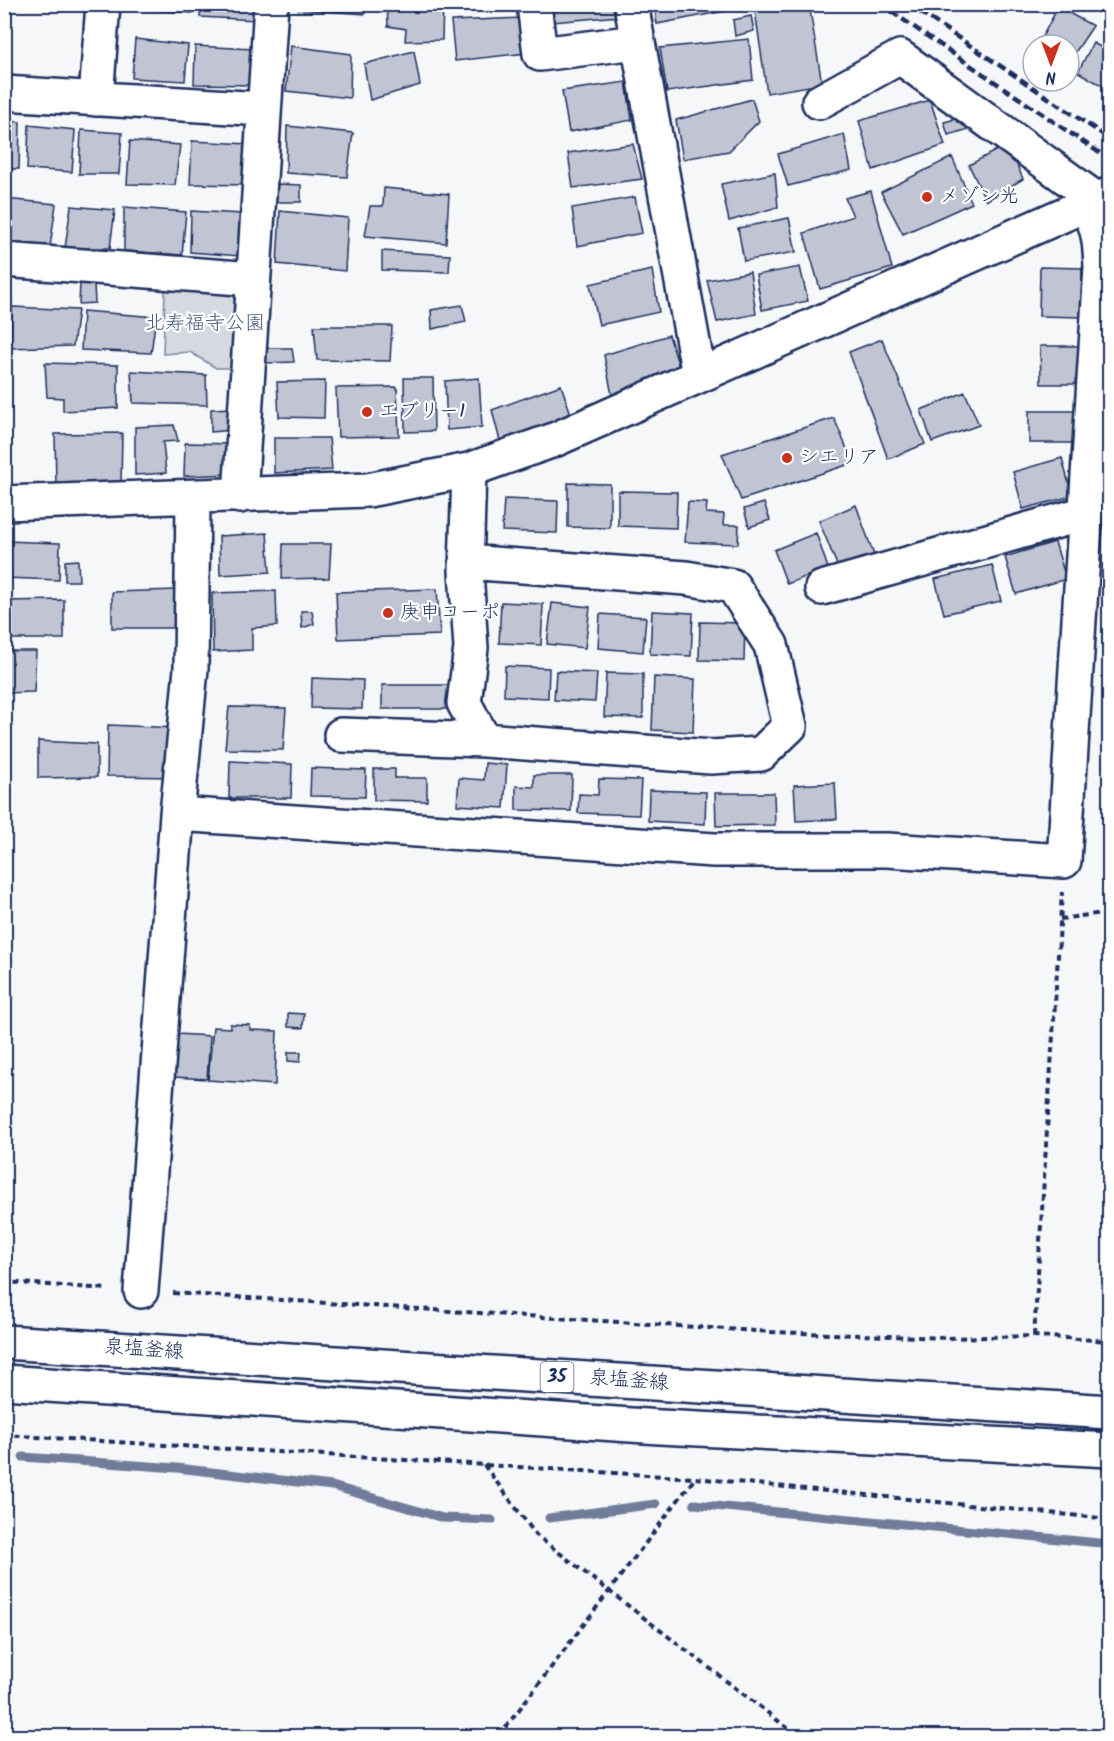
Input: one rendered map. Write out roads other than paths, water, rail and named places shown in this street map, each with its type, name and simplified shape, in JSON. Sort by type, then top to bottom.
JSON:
[{"type":"street","points":[[96,99],[103,4]]},
{"type":"street","points":[[240,496],[271,4]]},
{"type":"street","points":[[534,4],[540,54],[637,42]]},
{"type":"street","points":[[631,4],[699,375]]},
{"type":"street","points":[[819,102],[900,57],[1097,200]]},
{"type":"street","points":[[4,93],[264,109]]},
{"type":"street","points":[[4,503],[368,490],[469,470],[554,440],[1097,200]]},
{"type":"street","points":[[177,814],[714,850],[887,850],[1064,861],[1086,513],[1103,357],[1100,242],[1095,219],[1097,200]]},
{"type":"street","points":[[4,260],[253,279]]},
{"type":"street","points":[[469,470],[466,562],[471,648],[465,703],[484,740]]},
{"type":"street","points":[[141,1291],[190,669],[194,498]]},
{"type":"street","points":[[822,588],[1086,513]]},
{"type":"street","points":[[341,735],[484,740],[711,757],[761,754],[790,726],[771,645],[733,586],[686,578],[466,562]]},
{"type":"street","name":"泉塩釜線","points":[[4,1342],[1110,1412]]},
{"type":"street","name":"泉塩釜線","points":[[4,1382],[660,1427],[1110,1450]]},
{"type":"waterway","points":[[23,1457],[177,1468],[332,1486],[443,1518],[492,1520]]},
{"type":"waterway","points":[[549,1518],[656,1504]]},
{"type":"waterway","points":[[694,1504],[1110,1544]]},
{"type":"railway","points":[[880,4],[1110,160]]},
{"type":"railway","points":[[908,4],[1110,139]]},
{"type":"place","name":"メゾン光","points":[[927,197]]},
{"type":"place","name":"エブリー1","points":[[367,412]]},
{"type":"place","name":"シエリア","points":[[787,458]]},
{"type":"place","name":"庚申コーポ","points":[[388,613]]},
{"type":"park label","name":"北寿福寺公園","points":[[205,324]]}]
